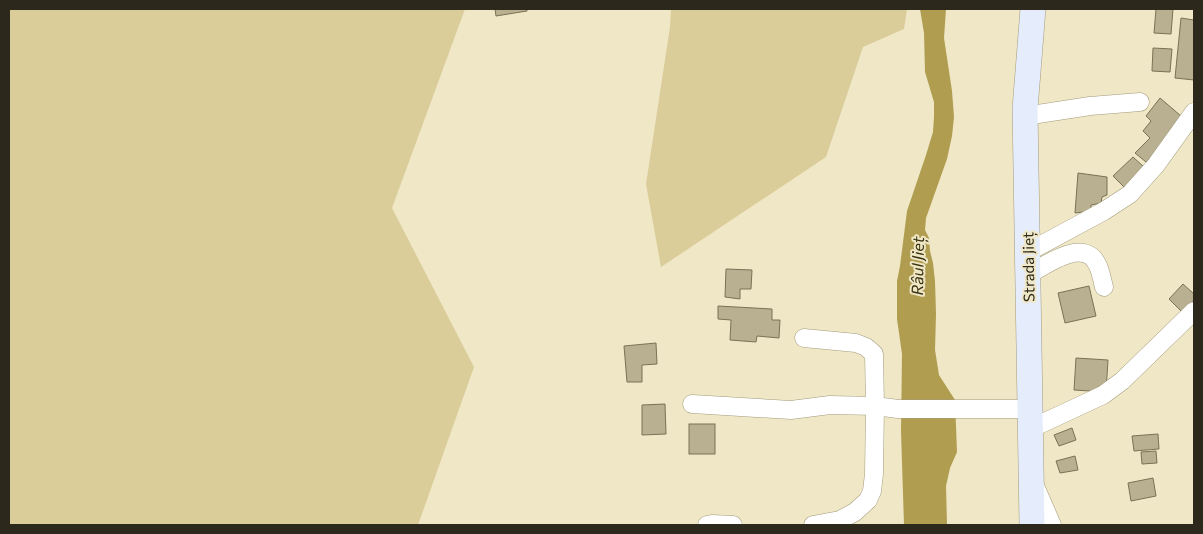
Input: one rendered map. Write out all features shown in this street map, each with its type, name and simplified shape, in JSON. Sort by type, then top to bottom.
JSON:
[{"type":"main road","name":"Strada Jieț","points":[[1032,525],[1025,116],[1033,9]]},
{"type":"street","points":[[1025,116],[1090,106],[1140,102]]},
{"type":"street","points":[[1028,264],[1130,194],[1156,165],[1194,112]]},
{"type":"street","points":[[1028,264],[1054,260],[1072,252],[1083,253],[1091,256],[1097,264],[1104,288]]},
{"type":"street","points":[[692,404],[791,410],[830,405],[875,406],[898,409],[962,409],[1030,419],[1103,395],[1122,381],[1194,311]]},
{"type":"street","points":[[804,338],[856,343],[866,346],[874,354],[875,406],[872,491],[868,500],[855,512],[840,520],[813,525]]},
{"type":"street","points":[[1031,476],[1052,525]]},
{"type":"street","points":[[707,525],[733,525]]},
{"type":"shaded area","points":[[9,9],[465,9],[392,208],[474,367],[418,525],[9,525]]},
{"type":"shaded area","points":[[671,9],[907,9],[904,29],[863,47],[826,157],[661,267],[646,184],[670,27]]},
{"type":"water","name":"Râul Jieț","points":[[920,9],[946,9],[944,38],[954,117],[947,159],[926,218],[925,230],[929,238],[935,281],[935,350],[939,375],[955,400],[957,452],[950,468],[946,486],[947,525],[904,525],[901,431],[902,354],[897,319],[897,281],[907,211],[933,132],[934,117],[934,102],[925,72],[924,33]]},
{"type":"building","points":[[495,9],[527,9],[527,11],[496,16]]},
{"type":"building","points":[[1156,9],[1173,9],[1171,34],[1154,33]]},
{"type":"building","points":[[1181,18],[1194,20],[1194,80],[1175,78]]},
{"type":"building","points":[[1153,48],[1172,49],[1170,72],[1152,71]]},
{"type":"building","points":[[1160,98],[1181,116],[1171,129],[1173,134],[1146,162],[1135,153],[1150,138],[1143,131],[1151,121],[1146,116]]},
{"type":"building","points":[[1133,157],[1144,167],[1124,187],[1113,176]]},
{"type":"building","points":[[1078,173],[1107,177],[1107,195],[1102,197],[1101,203],[1091,205],[1091,211],[1075,213]]},
{"type":"building","points":[[726,269],[752,270],[751,289],[740,289],[740,299],[725,297]]},
{"type":"building","points":[[1183,284],[1194,294],[1194,300],[1183,313],[1169,299]]},
{"type":"building","points":[[1089,286],[1096,316],[1065,323],[1058,293]]},
{"type":"building","points":[[718,306],[772,309],[772,320],[780,320],[779,338],[757,336],[756,342],[730,340],[731,320],[718,319]]},
{"type":"building","points":[[656,343],[657,364],[642,365],[642,382],[627,382],[624,346]]},
{"type":"building","points":[[1076,358],[1108,360],[1106,392],[1074,390]]},
{"type":"building","points":[[665,404],[666,434],[642,435],[642,405]]},
{"type":"building","points":[[689,424],[715,424],[715,454],[689,454]]},
{"type":"building","points":[[1072,428],[1076,440],[1059,446],[1054,435]]},
{"type":"building","points":[[1158,434],[1159,449],[1134,451],[1132,436]]},
{"type":"building","points":[[1156,451],[1157,463],[1142,464],[1141,452]]},
{"type":"building","points":[[1075,456],[1078,470],[1060,473],[1056,461]]},
{"type":"building","points":[[1153,478],[1156,496],[1131,501],[1128,483]]}]
